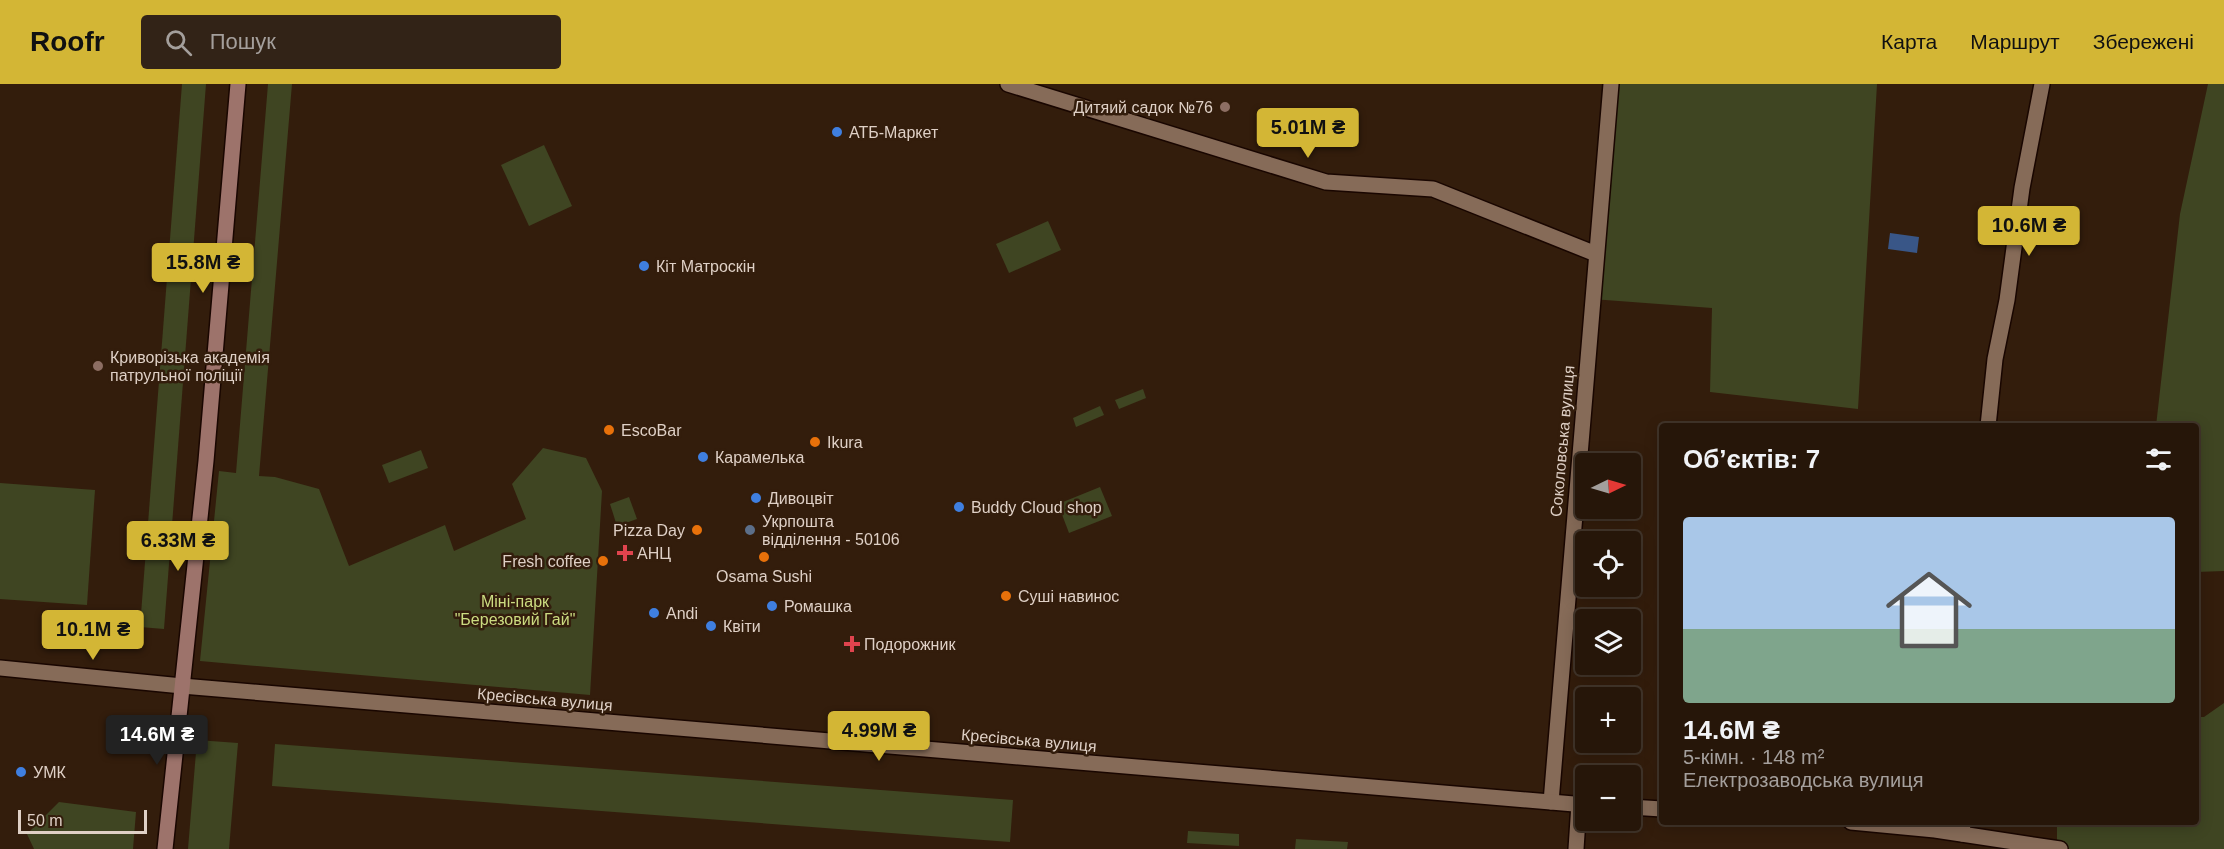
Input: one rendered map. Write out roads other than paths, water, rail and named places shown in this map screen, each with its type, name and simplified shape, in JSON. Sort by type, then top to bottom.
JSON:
[{"type":"main road","points":[[165,849],[206,461],[238,84]]},
{"type":"street","points":[[1008,84],[1326,182],[1433,189],[1596,254]]},
{"type":"street","name":"Соколовська вулиця","points":[[1551,802],[1611,84]]},
{"type":"street","points":[[1988,423],[1995,359],[2007,300],[2022,188],[2042,84]]},
{"type":"street","name":"Кресівська вулиця","points":[[0,668],[182,686],[1575,804]]},
{"type":"street","points":[[1641,808],[1659,809]]},
{"type":"street","points":[[1907,825],[1963,828],[2060,849]]},
{"type":"street","points":[[1576,849],[1578,831]]},
{"type":"water","points":[[1890,233],[1919,237],[1917,253],[1888,249]]},
{"type":"place","name":"Дитяий садок №76","points":[[1225,107]]},
{"type":"place","name":"АТБ-Маркет","points":[[837,132]]},
{"type":"place","name":"Кiт Матроскін","points":[[644,266]]},
{"type":"place","name":"Криворізька академія патрульної поліції","points":[[98,366]]},
{"type":"place","name":"EscoBar","points":[[609,430]]},
{"type":"place","name":"Ikura","points":[[815,442]]},
{"type":"place","name":"Карамелька","points":[[703,457]]},
{"type":"place","name":"Дивоцвіт","points":[[756,498]]},
{"type":"place","name":"Buddy Cloud shop","points":[[959,507]]},
{"type":"place","name":"Pizza Day","points":[[697,530]]},
{"type":"place","name":"Укрпошта відділення - 50106","points":[[750,530]]},
{"type":"place","name":"АНЦ","points":[[625,553]]},
{"type":"place","name":"Osama Sushi","points":[[764,557]]},
{"type":"place","name":"Fresh coffee","points":[[603,561]]},
{"type":"place","name":"Суші навинос","points":[[1006,596]]},
{"type":"place","name":"Ромашка","points":[[772,606]]},
{"type":"place","name":"Andi","points":[[654,613]]},
{"type":"place","name":"Квіти","points":[[711,626]]},
{"type":"place","name":"Подорожник","points":[[852,644]]},
{"type":"place","name":"УМК","points":[[21,772]]},
{"type":"park label","name":"Міні-парк \"Березовий Гай\"","points":[[515,610]]}]
